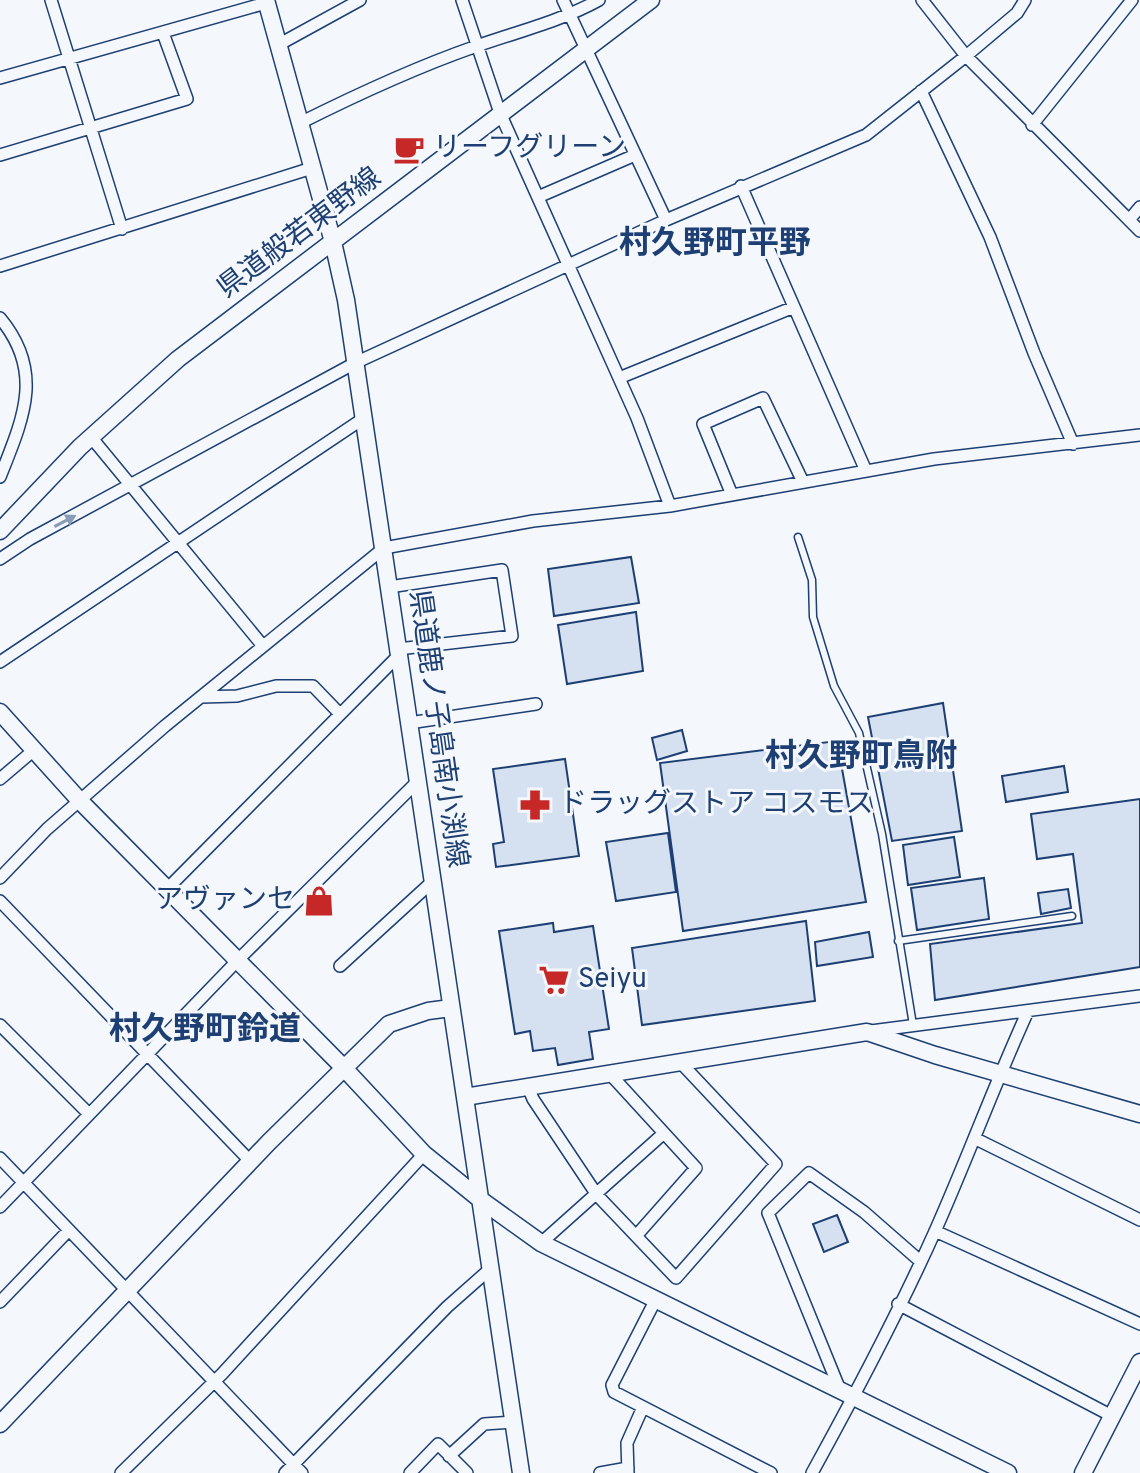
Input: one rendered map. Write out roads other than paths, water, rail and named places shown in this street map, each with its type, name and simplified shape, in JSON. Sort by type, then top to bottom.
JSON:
[{"type":"street","points":[[51,0],[122,229]]},
{"type":"street","points":[[278,45],[360,0]]},
{"type":"street","points":[[462,0],[500,113],[652,452],[670,506]]},
{"type":"street","points":[[563,0],[666,220]]},
{"type":"street","points":[[300,123],[357,95],[478,46],[569,16],[599,0]]},
{"type":"street","name":"県道般若東野線","points":[[0,531],[91,437],[178,359],[651,0]]},
{"type":"street","points":[[922,0],[966,56],[1140,231]]},
{"type":"street","points":[[0,559],[30,539],[355,363],[741,186],[866,135],[1017,13],[1025,0]]},
{"type":"street","points":[[1032,125],[1132,0]]},
{"type":"street","points":[[0,78],[266,1]]},
{"type":"street","name":"県道鹿ノ子島南小渕線","points":[[266,1],[333,242],[346,300],[521,1473]]},
{"type":"street","points":[[0,155],[187,99],[163,33]]},
{"type":"street","points":[[921,91],[990,237],[1073,444]]},
{"type":"street","points":[[538,197],[635,155]]},
{"type":"street","points":[[0,266],[312,168]]},
{"type":"street","points":[[741,186],[866,471]]},
{"type":"street","points":[[1129,220],[1140,207]]},
{"type":"street","points":[[619,378],[794,307]]},
{"type":"street","points":[[0,318],[13,333],[23,355],[27,375],[17,433],[0,477]]},
{"type":"street","points":[[732,495],[703,424],[763,398],[803,482]]},
{"type":"street","points":[[0,662],[364,418]]},
{"type":"street","points":[[0,878],[47,829],[200,697],[384,548],[533,521],[670,506],[934,459],[1140,435]]},
{"type":"street","points":[[91,437],[263,646]]},
{"type":"street","points":[[168,888],[398,652],[512,636],[502,570],[389,587]]},
{"type":"street","points":[[200,697],[237,696],[276,686],[313,686],[340,714]]},
{"type":"street","points":[[409,723],[536,704]]},
{"type":"street","points":[[0,712],[80,801],[343,1067],[424,1154],[481,1200],[541,1243],[1008,1473]]},
{"type":"street","points":[[0,779],[34,750]]},
{"type":"street","points":[[0,1207],[237,961],[418,781]]},
{"type":"street","points":[[340,966],[433,881]]},
{"type":"street","points":[[0,901],[251,1162]]},
{"type":"street","points":[[465,1097],[867,1032],[1140,996]]},
{"type":"street","points":[[0,1424],[343,1067],[389,1024],[428,1011],[451,1008]]},
{"type":"street","points":[[812,1473],[847,1393],[935,1231],[1028,1011]]},
{"type":"street","points":[[0,1025],[89,1114]]},
{"type":"street","points":[[900,1043],[913,1026]]},
{"type":"street","points":[[867,1032],[1140,1114]]},
{"type":"street","points":[[528,1087],[595,1192],[676,1278],[776,1164],[680,1062]]},
{"type":"street","points":[[610,1074],[696,1168],[636,1236]]},
{"type":"street","points":[[541,1243],[664,1133]]},
{"type":"street","points":[[976,1139],[1140,1220]]},
{"type":"street","points":[[121,1473],[214,1381],[424,1154]]},
{"type":"street","points":[[0,1158],[214,1381],[294,1470],[447,1307],[490,1269]]},
{"type":"street","points":[[847,1393],[768,1213],[809,1173],[864,1212],[920,1261]]},
{"type":"street","points":[[0,1302],[69,1230]]},
{"type":"street","points":[[935,1231],[1140,1324]]},
{"type":"street","points":[[656,1299],[612,1385],[614,1392],[771,1473]]},
{"type":"street","points":[[898,1304],[1112,1416]]},
{"type":"street","points":[[1083,1473],[1140,1362]]},
{"type":"street","points":[[600,1473],[628,1471],[627,1443],[643,1407]]},
{"type":"street","points":[[449,1456],[484,1424],[513,1422]]},
{"type":"street","points":[[410,1473],[438,1444],[467,1473]]},
{"type":"lane","points":[[798,537],[812,580],[813,617],[834,686],[859,733],[882,834],[913,1026]]},
{"type":"lane","points":[[898,941],[1072,916]]},
{"type":"place","name":"リーフグリーン","points":[[409,149]]},
{"type":"place","name":"ドラッグストア コスモス","points":[[535,805]]},
{"type":"place","name":"アヴァンセ","points":[[319,901]]},
{"type":"place","name":"Seiyu","points":[[554,980]]},
{"type":"district","name":"村久野町平野","points":[[715,245]]},
{"type":"district","name":"村久野町鳥附","points":[[861,758]]},
{"type":"district","name":"村久野町鈴道","points":[[205,1031]]}]
